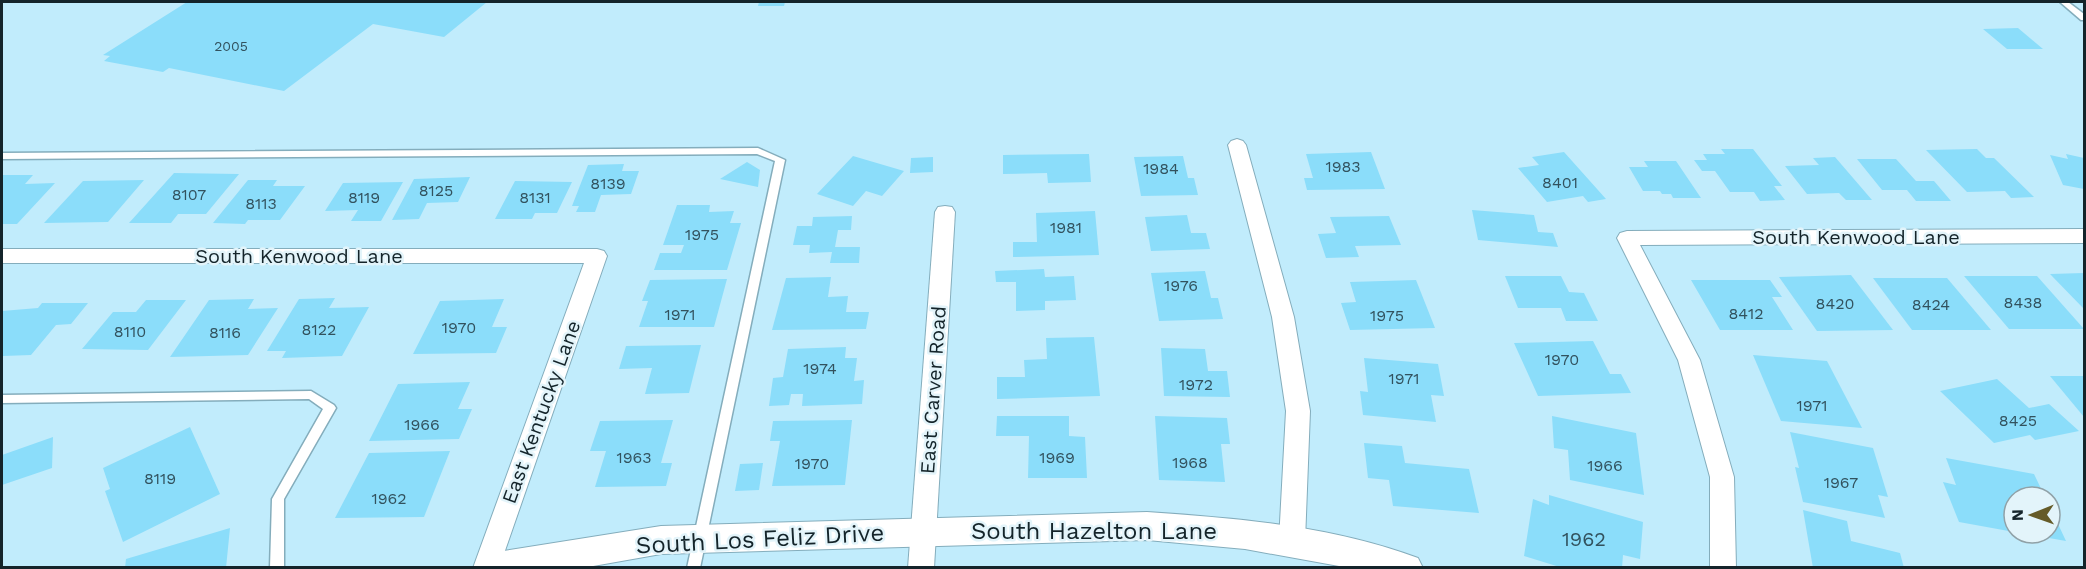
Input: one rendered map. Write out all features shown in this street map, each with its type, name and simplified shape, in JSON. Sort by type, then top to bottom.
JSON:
[{"type":"street","points":[[1237,145],[1283,317],[1298,411],[1292,541]]},
{"type":"street","name":"East Carver Road","points":[[921,567],[945,212]]},
{"type":"street","name":"South Kenwood Lane","points":[[1723,567],[1722,477],[1689,360],[1627,238],[2085,236]]},
{"type":"street","name":"South Kenwood Lane","points":[[2,256],[597,256]]},
{"type":"street","name":"East Kentucky Lane","points":[[486,567],[597,256]]},
{"type":"street","name":"South Hazelton Lane","points":[[923,532],[1147,526],[1220,530],[1292,541],[1406,567]]},
{"type":"street","name":"South Los Feliz Drive","points":[[491,567],[661,540],[696,553],[923,532]]},
{"type":"lane","points":[[2064,2],[2085,18]]},
{"type":"lane","points":[[2,156],[758,151],[780,160],[696,553]]},
{"type":"lane","points":[[2,399],[311,395],[330,408],[278,500],[278,567]]},
{"type":"building","points":[[187,2],[487,2],[444,37],[373,24],[284,91],[169,68],[163,72],[104,61],[110,56],[103,55]]},
{"type":"building","points":[[759,2],[785,2],[784,6],[758,6]]},
{"type":"building","points":[[2018,28],[2043,49],[2007,49],[1983,29]]},
{"type":"building","points":[[1721,149],[1753,149],[1782,186],[1774,186],[1785,200],[1760,201],[1754,192],[1730,192],[1715,171],[1702,171],[1694,160],[1707,160],[1703,154],[1725,154]]},
{"type":"building","points":[[1977,149],[1986,158],[1994,158],[2034,197],[2011,198],[2005,191],[1967,192],[1926,150]]},
{"type":"building","points":[[1371,152],[1385,189],[1307,190],[1304,178],[1313,178],[1306,154]]},
{"type":"building","points":[[1564,152],[1606,199],[1588,202],[1583,196],[1547,202],[1518,168],[1539,165],[1532,157]]},
{"type":"building","points":[[1089,154],[1091,182],[1048,183],[1047,173],[1003,174],[1003,155]]},
{"type":"building","points":[[2066,154],[2084,158],[2084,189],[2063,185],[2050,155],[2068,159]]},
{"type":"building","points":[[853,156],[904,171],[882,196],[866,191],[853,206],[817,194]]},
{"type":"building","points":[[1183,156],[1188,178],[1194,178],[1198,195],[1141,196],[1134,157]]},
{"type":"building","points":[[933,157],[933,172],[910,173],[911,158]]},
{"type":"building","points":[[1835,157],[1872,200],[1846,200],[1839,193],[1807,194],[1785,166],[1819,165],[1813,158]]},
{"type":"building","points":[[1857,159],[1896,159],[1916,181],[1934,181],[1951,201],[1916,201],[1907,190],[1882,190]]},
{"type":"building","points":[[1644,161],[1676,161],[1701,198],[1673,198],[1671,194],[1662,194],[1660,191],[1643,191],[1629,167],[1648,167]]},
{"type":"building","points":[[747,162],[760,170],[758,187],[720,179]]},
{"type":"building","points":[[624,164],[622,171],[639,171],[631,194],[601,195],[595,212],[576,212],[579,206],[572,206],[588,165]]},
{"type":"building","points":[[174,173],[239,174],[206,214],[178,214],[171,223],[129,223]]},
{"type":"building","points":[[2,175],[33,175],[25,184],[55,183],[17,224],[2,224]]},
{"type":"building","points":[[470,177],[458,202],[427,203],[419,219],[392,220],[414,179]]},
{"type":"building","points":[[144,180],[108,222],[44,223],[83,181]]},
{"type":"building","points":[[248,180],[277,180],[273,186],[305,186],[280,220],[248,220],[245,224],[213,223]]},
{"type":"building","points":[[515,181],[572,182],[557,213],[535,213],[532,219],[495,219]]},
{"type":"building","points":[[403,182],[381,221],[351,221],[358,210],[325,211],[343,183]]},
{"type":"building","points":[[677,205],[710,205],[709,212],[734,211],[730,223],[741,223],[727,270],[654,270],[660,253],[681,253],[684,245],[663,245]]},
{"type":"building","points":[[1472,210],[1534,215],[1538,232],[1553,233],[1558,247],[1478,240]]},
{"type":"building","points":[[1095,211],[1099,255],[1013,257],[1013,242],[1037,242],[1036,213]]},
{"type":"building","points":[[1187,215],[1191,233],[1206,233],[1210,249],[1151,251],[1145,217]]},
{"type":"building","points":[[852,216],[851,230],[838,230],[835,247],[860,247],[859,263],[830,263],[832,252],[809,253],[810,245],[793,245],[797,226],[812,226],[813,217]]},
{"type":"building","points":[[1389,216],[1401,245],[1355,246],[1359,257],[1326,258],[1318,234],[1336,233],[1330,217]]},
{"type":"building","points":[[1044,269],[1045,277],[1074,276],[1076,300],[1045,301],[1045,310],[1016,311],[1016,282],[996,282],[995,271]]},
{"type":"building","points":[[1205,271],[1211,298],[1218,298],[1223,319],[1159,321],[1151,273]]},
{"type":"building","points":[[2084,273],[2084,309],[2050,274]]},
{"type":"building","points":[[1851,275],[1893,330],[1817,331],[1779,277]]},
{"type":"building","points":[[1505,276],[1561,276],[1569,292],[1584,293],[1598,321],[1566,321],[1561,308],[1518,308]]},
{"type":"building","points":[[1964,276],[2037,276],[2084,329],[2009,329]]},
{"type":"building","points":[[831,277],[828,297],[848,296],[846,312],[869,312],[866,329],[772,330],[786,278]]},
{"type":"building","points":[[1873,278],[1947,278],[1991,330],[1912,330]]},
{"type":"building","points":[[727,279],[714,327],[639,327],[648,301],[642,301],[650,280]]},
{"type":"building","points":[[1416,280],[1435,328],[1350,330],[1341,303],[1356,302],[1350,282]]},
{"type":"building","points":[[1691,280],[1770,280],[1782,297],[1772,297],[1793,330],[1720,330]]},
{"type":"building","points":[[335,298],[329,308],[369,307],[342,356],[282,358],[286,351],[267,351],[299,299]]},
{"type":"building","points":[[254,299],[248,309],[278,308],[248,355],[170,357],[209,300]]},
{"type":"building","points":[[504,299],[492,327],[507,327],[496,353],[413,354],[440,301]]},
{"type":"building","points":[[146,300],[186,300],[148,350],[82,349],[113,312],[136,312]]},
{"type":"building","points":[[42,303],[88,303],[71,324],[56,325],[31,355],[3,356],[2,358],[2,311],[38,308]]},
{"type":"building","points":[[1094,337],[1100,396],[997,399],[997,377],[1025,377],[1024,360],[1047,359],[1046,338]]},
{"type":"building","points":[[1593,341],[1610,374],[1621,374],[1631,393],[1538,396],[1514,343]]},
{"type":"building","points":[[701,345],[689,393],[645,394],[652,368],[619,369],[626,346]]},
{"type":"building","points":[[846,347],[845,358],[857,358],[854,381],[864,380],[862,404],[802,406],[803,394],[791,394],[789,405],[769,406],[773,378],[783,377],[788,349]]},
{"type":"building","points":[[1161,348],[1205,349],[1208,371],[1227,371],[1230,397],[1164,396]]},
{"type":"building","points":[[1753,355],[1827,361],[1862,428],[1781,421]]},
{"type":"building","points":[[1364,358],[1438,364],[1444,396],[1431,395],[1436,422],[1363,415],[1360,391],[1368,392]]},
{"type":"building","points":[[2050,376],[2084,376],[2084,417]]},
{"type":"building","points":[[1997,379],[2029,408],[2049,404],[2079,431],[2035,440],[2030,435],[1994,443],[1940,391]]},
{"type":"building","points":[[470,382],[458,409],[472,409],[459,439],[369,441],[398,384]]},
{"type":"building","points":[[997,416],[1069,416],[1069,436],[1085,437],[1087,478],[1028,478],[1029,436],[996,436]]},
{"type":"building","points":[[1155,416],[1227,418],[1230,444],[1221,444],[1225,482],[1159,480]]},
{"type":"building","points":[[1552,416],[1636,433],[1644,495],[1570,480],[1568,450],[1554,448]]},
{"type":"building","points":[[673,420],[661,463],[672,463],[666,486],[595,487],[606,451],[590,451],[600,421]]},
{"type":"building","points":[[852,420],[845,485],[772,486],[780,441],[770,441],[773,421]]},
{"type":"building","points":[[190,427],[220,494],[123,542],[105,491],[110,489],[103,468]]},
{"type":"building","points":[[1790,432],[1873,448],[1888,497],[1878,495],[1885,518],[1803,502],[1795,467],[1799,468]]},
{"type":"building","points":[[53,437],[52,468],[2,485],[2,455]]},
{"type":"building","points":[[1364,443],[1402,446],[1405,463],[1469,469],[1479,513],[1393,506],[1389,480],[1368,478]]},
{"type":"building","points":[[450,451],[424,517],[335,518],[369,453]]},
{"type":"building","points":[[1946,458],[2034,474],[2039,485],[2002,485],[2002,530],[1959,522],[1943,482],[1956,485]]},
{"type":"building","points":[[763,463],[759,490],[735,491],[740,464]]},
{"type":"building","points":[[1549,495],[1643,522],[1640,559],[1623,555],[1622,568],[1563,568],[1524,556],[1533,499],[1549,505]]},
{"type":"building","points":[[1803,510],[1847,521],[1851,541],[1900,553],[1904,568],[1813,568]]},
{"type":"building","points":[[230,528],[226,568],[125,568],[126,559]]}]
